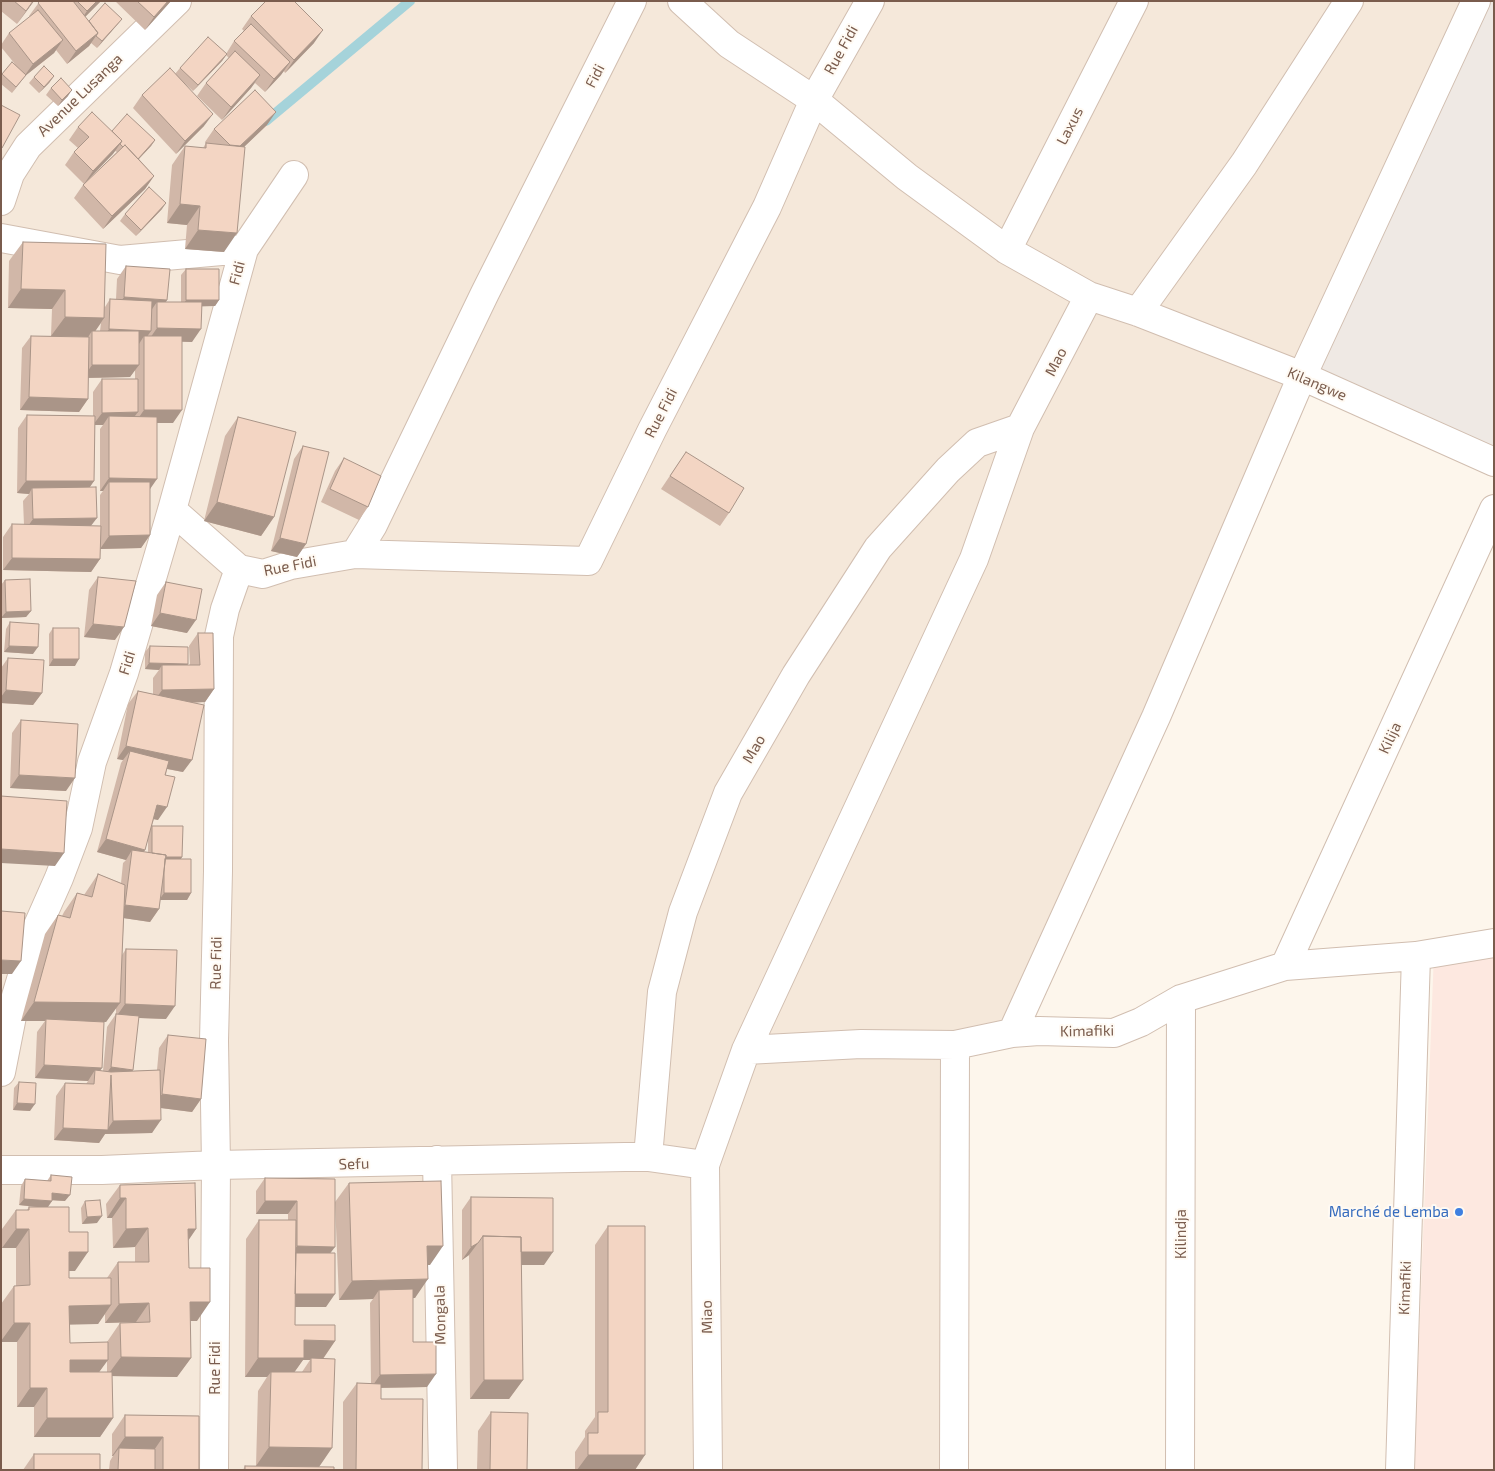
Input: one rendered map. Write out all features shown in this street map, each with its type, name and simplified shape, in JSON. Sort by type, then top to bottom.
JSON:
[{"type":"street","name":"Avenue Lusanga","points":[[1,201],[10,174],[28,146],[177,1]]},
{"type":"street","name":"Fidi","points":[[355,554],[373,525],[485,293],[632,1]]},
{"type":"street","name":"Kilangwe","points":[[682,1],[729,44],[814,100],[907,176],[1007,250],[1089,296],[1138,312],[1302,376],[1494,462]]},
{"type":"street","name":"Rue Fidi","points":[[214,1470],[216,1165],[214,1041],[218,871],[219,636],[225,609],[239,569],[264,574],[291,565],[355,554],[588,561],[652,430],[767,207],[814,100],[870,1]]},
{"type":"street","name":"Laxus","points":[[1007,250],[1134,1]]},
{"type":"street","points":[[1138,312],[1244,164],[1349,1]]},
{"type":"street","points":[[1012,1034],[1156,716],[1302,376],[1476,1]]},
{"type":"street","name":"Fidi","points":[[1,1072],[16,996],[30,949],[78,828],[92,762],[124,673],[172,510],[244,249],[294,176]]},
{"type":"street","points":[[1,238],[120,260],[244,249]]},
{"type":"street","name":"Mao","points":[[705,1165],[746,1050],[974,559],[1020,428],[1089,296]]},
{"type":"street","name":"Mao","points":[[648,1157],[662,992],[683,912],[728,793],[796,675],[878,548],[948,470],[978,443],[1020,428]]},
{"type":"street","name":"Kilija","points":[[1285,966],[1494,509]]},
{"type":"street","points":[[172,510],[239,569]]},
{"type":"street","points":[[49,821],[78,828]]},
{"type":"street","name":"Kimafiki","points":[[746,1050],[861,1044],[955,1044],[1039,1031],[1114,1034],[1141,1022],[1181,999],[1285,966],[1416,956],[1494,943]]},
{"type":"street","name":"Kimafiki","points":[[1400,1470],[1416,956]]},
{"type":"street","name":"Kilindja","points":[[1180,1470],[1181,999]]},
{"type":"street","points":[[954,1470],[955,1044]]},
{"type":"street","name":"Sefu","points":[[1,1170],[102,1170],[216,1165],[326,1165],[437,1160],[648,1157],[705,1165]]},
{"type":"street","name":"Mongala","points":[[437,1160],[443,1470]]},
{"type":"street","name":"Miao","points":[[705,1165],[708,1470]]},
{"type":"shaded area","points":[[1,1],[1476,1],[1012,1033],[955,1045],[954,1470],[1,1470]]},
{"type":"shaded area","points":[[1488,1],[1494,1],[1494,455],[1305,375]]},
{"type":"shaded area","name":"Marché de Lemba","points":[[1494,943],[1494,1470],[1414,1470],[1434,953]]},
{"type":"building","points":[[14,1],[33,1],[26,11]]},
{"type":"building","points":[[40,1],[73,1],[98,33],[76,51],[38,3]]},
{"type":"building","points":[[77,1],[97,1],[87,11]]},
{"type":"building","points":[[137,1],[168,1],[154,17]]},
{"type":"building","points":[[266,1],[294,1],[323,30],[294,60],[251,16]]},
{"type":"building","points":[[105,3],[122,19],[102,41],[96,36],[98,33],[89,21]]},
{"type":"building","points":[[38,10],[63,40],[33,64],[9,33]]},
{"type":"building","points":[[251,24],[290,62],[274,79],[234,41]]},
{"type":"building","points":[[208,37],[227,54],[198,85],[180,68]]},
{"type":"building","points":[[235,51],[260,75],[231,107],[206,83]]},
{"type":"building","points":[[12,62],[26,75],[16,87],[2,74]]},
{"type":"building","points":[[44,66],[54,76],[44,87],[34,77]]},
{"type":"building","points":[[170,68],[213,114],[185,141],[142,95]]},
{"type":"building","points":[[61,78],[72,90],[62,100],[51,88]]},
{"type":"building","points":[[255,90],[276,112],[240,146],[230,145],[214,129]]},
{"type":"building","points":[[1,105],[20,115],[2,148],[1,148]]},
{"type":"building","points":[[92,112],[122,141],[93,171],[74,152],[89,137],[78,127]]},
{"type":"building","points":[[127,114],[155,140],[138,159],[125,145],[123,147],[120,144],[122,141],[112,131]]},
{"type":"building","points":[[206,143],[245,147],[237,233],[198,230],[200,206],[180,204],[185,146],[206,148]]},
{"type":"building","points":[[125,145],[154,176],[112,216],[83,185]]},
{"type":"building","points":[[149,187],[166,203],[141,230],[125,214]]},
{"type":"building","points":[[23,242],[106,244],[104,318],[65,317],[65,290],[21,289]]},
{"type":"building","points":[[126,266],[170,269],[167,300],[124,297]]},
{"type":"building","points":[[186,269],[219,269],[219,300],[186,300]]},
{"type":"building","points":[[110,299],[152,301],[151,331],[109,329]]},
{"type":"building","points":[[157,302],[202,302],[201,329],[157,328]]},
{"type":"building","points":[[92,331],[139,331],[139,365],[92,365]]},
{"type":"building","points":[[31,336],[89,337],[88,399],[29,397]]},
{"type":"building","points":[[144,336],[182,336],[182,410],[144,410]]},
{"type":"building","points":[[102,379],[138,379],[138,412],[102,413]]},
{"type":"building","points":[[27,415],[95,416],[94,481],[26,481]]},
{"type":"building","points":[[109,416],[157,417],[157,479],[109,478]]},
{"type":"building","points":[[238,417],[296,432],[274,517],[217,502]]},
{"type":"building","points":[[303,446],[329,452],[306,544],[280,538]]},
{"type":"building","points":[[686,452],[744,488],[729,513],[670,476]]},
{"type":"building","points":[[344,458],[381,476],[368,507],[330,489]]},
{"type":"building","points":[[109,482],[150,482],[150,535],[109,536]]},
{"type":"building","points":[[96,487],[97,518],[33,519],[32,488]]},
{"type":"building","points":[[12,524],[101,526],[100,559],[12,558]]},
{"type":"building","points":[[98,577],[136,581],[124,627],[93,624]]},
{"type":"building","points":[[30,579],[31,611],[6,612],[5,580]]},
{"type":"building","points":[[166,582],[202,589],[196,620],[160,613]]},
{"type":"building","points":[[10,622],[39,624],[38,647],[9,646]]},
{"type":"building","points":[[53,628],[79,628],[79,659],[53,659]]},
{"type":"building","points":[[198,633],[213,633],[214,689],[162,690],[162,665],[200,665]]},
{"type":"building","points":[[150,646],[188,647],[188,664],[149,663]]},
{"type":"building","points":[[8,658],[44,660],[42,693],[6,690]]},
{"type":"building","points":[[138,691],[204,705],[192,760],[126,746]]},
{"type":"building","points":[[21,720],[78,724],[75,778],[19,775]]},
{"type":"building","points":[[130,751],[169,761],[165,775],[175,777],[167,807],[157,805],[145,850],[106,839]]},
{"type":"building","points":[[1,796],[67,801],[64,853],[1,849]]},
{"type":"building","points":[[152,826],[183,826],[182,857],[166,857],[166,855],[152,853]]},
{"type":"building","points":[[132,850],[166,855],[159,909],[125,905]]},
{"type":"building","points":[[165,859],[191,859],[191,893],[164,893]]},
{"type":"building","points":[[98,874],[125,885],[120,1003],[34,1002],[58,915],[70,918],[77,893],[92,897]]},
{"type":"building","points":[[1,911],[25,913],[21,961],[1,960]]},
{"type":"building","points":[[126,949],[177,950],[175,1006],[125,1004]]},
{"type":"building","points":[[116,1014],[139,1016],[133,1070],[111,1067]]},
{"type":"building","points":[[46,1019],[104,1022],[102,1068],[44,1065]]},
{"type":"building","points":[[168,1035],[206,1039],[201,1099],[162,1094]]},
{"type":"building","points":[[95,1070],[111,1072],[160,1070],[161,1120],[113,1121],[111,1075],[108,1130],[63,1128],[65,1083],[94,1084]]},
{"type":"building","points":[[19,1082],[36,1083],[35,1104],[17,1103]]},
{"type":"building","points":[[51,1175],[72,1177],[70,1195],[52,1193],[52,1201],[24,1199],[25,1179],[51,1181]]},
{"type":"building","points":[[265,1178],[335,1179],[335,1247],[297,1246],[297,1201],[265,1201]]},
{"type":"building","points":[[441,1181],[443,1246],[427,1246],[428,1279],[352,1281],[349,1183]]},
{"type":"building","points":[[195,1183],[196,1229],[188,1229],[189,1268],[210,1268],[210,1302],[190,1302],[191,1358],[121,1357],[120,1323],[150,1322],[149,1303],[119,1304],[118,1262],[149,1262],[148,1228],[126,1229],[126,1198],[120,1198],[120,1185]]},
{"type":"building","points":[[471,1197],[553,1198],[553,1252],[521,1252],[521,1237],[483,1236],[478,1243],[471,1247]]},
{"type":"building","points":[[100,1200],[102,1216],[87,1217],[85,1201]]},
{"type":"building","points":[[29,1207],[69,1207],[69,1232],[88,1232],[88,1252],[69,1252],[69,1278],[111,1278],[111,1305],[69,1306],[70,1343],[108,1342],[108,1360],[70,1360],[70,1372],[112,1372],[113,1418],[47,1418],[47,1388],[30,1388],[30,1323],[14,1323],[14,1286],[30,1285],[29,1229],[16,1229],[16,1210],[29,1210]]},
{"type":"building","points":[[259,1220],[296,1220],[295,1325],[335,1325],[335,1341],[304,1340],[304,1358],[258,1358]]},
{"type":"building","points":[[608,1226],[645,1226],[645,1455],[588,1455],[588,1433],[598,1433],[598,1412],[608,1412]]},
{"type":"building","points":[[483,1236],[521,1237],[523,1380],[484,1380]]},
{"type":"building","points":[[296,1253],[335,1253],[335,1294],[295,1294]]},
{"type":"building","points":[[413,1289],[413,1342],[436,1342],[436,1374],[380,1375],[379,1290]]},
{"type":"building","points":[[311,1358],[335,1359],[332,1448],[269,1447],[271,1372],[311,1372]]},
{"type":"building","points":[[357,1383],[381,1384],[381,1399],[423,1399],[422,1470],[356,1470]]},
{"type":"building","points":[[491,1412],[528,1413],[527,1470],[490,1470]]},
{"type":"building","points":[[125,1415],[199,1416],[199,1470],[163,1470],[163,1437],[125,1437]]},
{"type":"building","points":[[119,1448],[155,1449],[155,1470],[118,1470]]},
{"type":"building","points":[[34,1454],[100,1454],[100,1470],[34,1470]]},
{"type":"building","points":[[245,1466],[334,1467],[334,1470],[245,1470]]},
{"type":"waterway","points":[[266,121],[410,1]]},
{"type":"place","name":"Marché de Lemba","points":[[1459,1212]]}]
